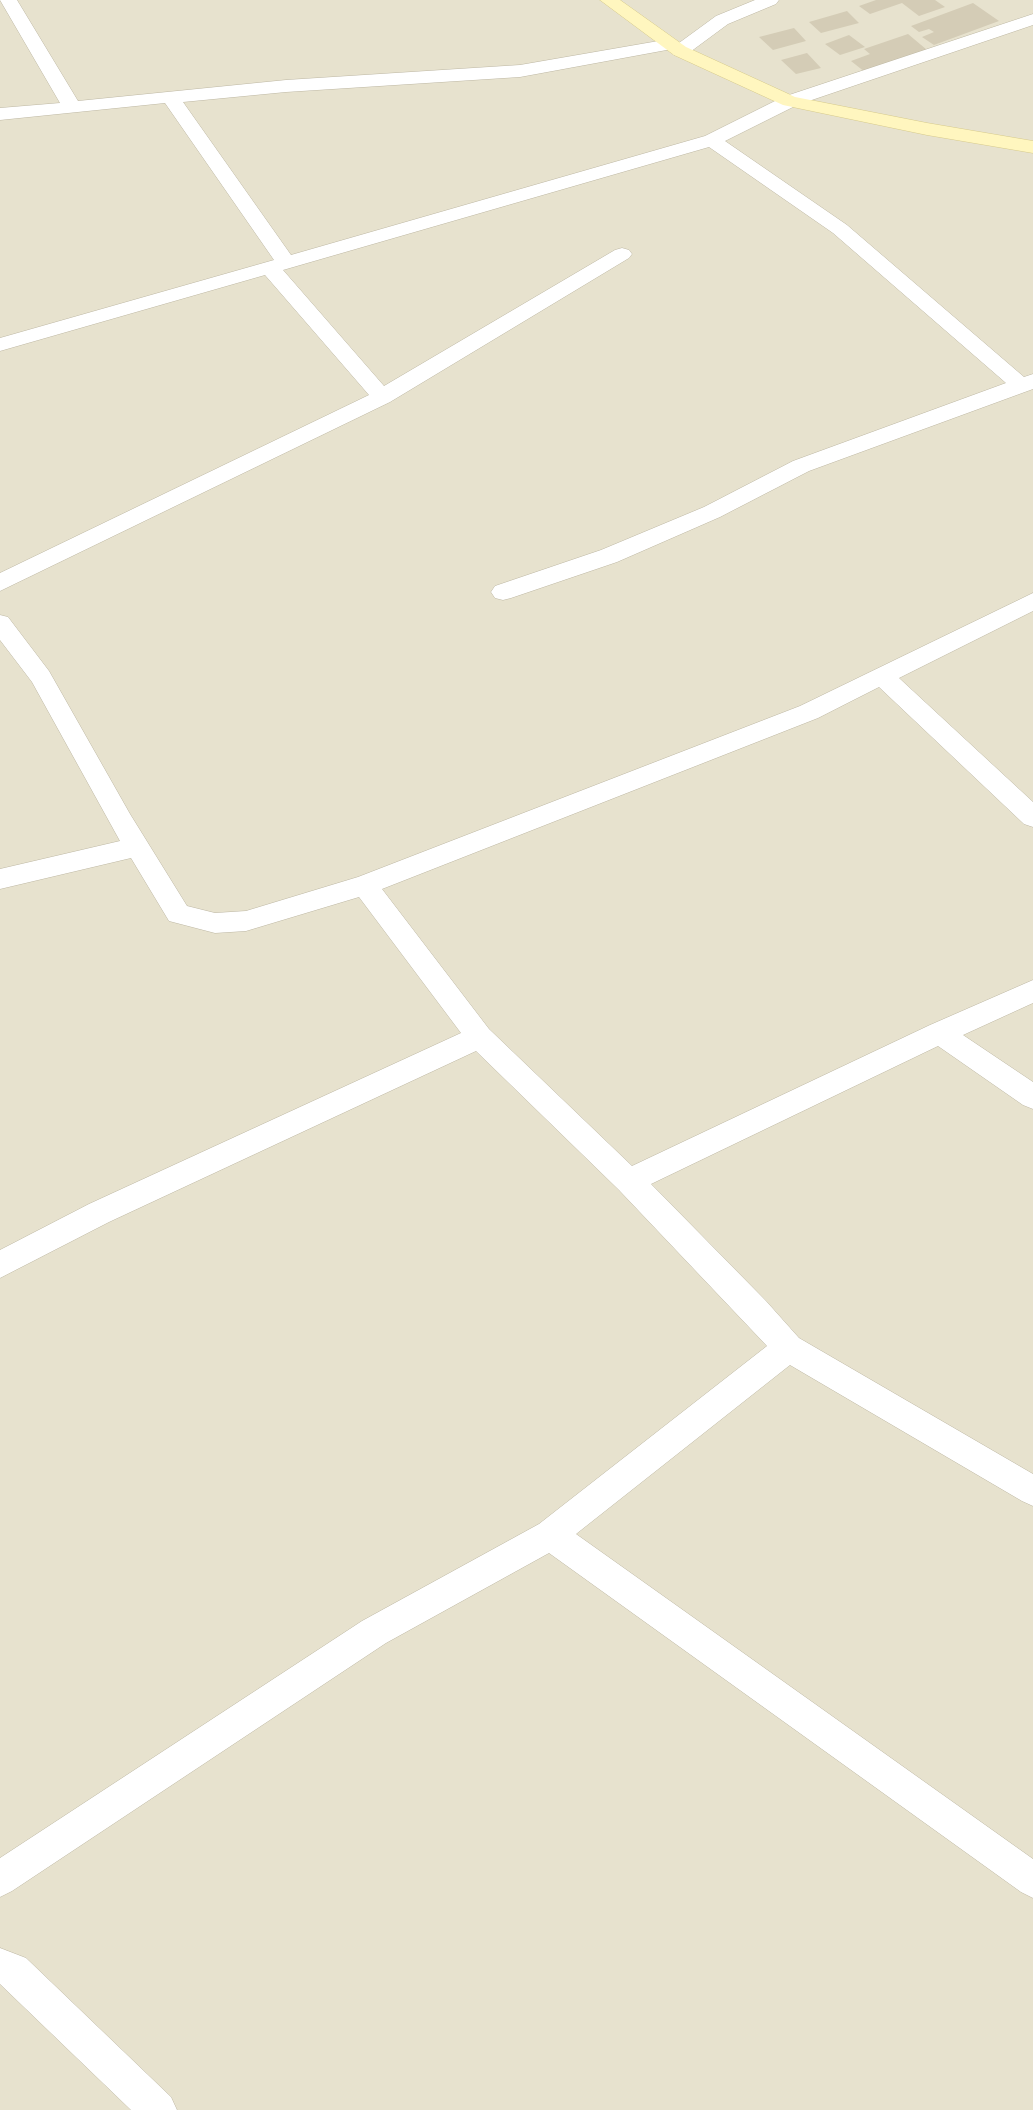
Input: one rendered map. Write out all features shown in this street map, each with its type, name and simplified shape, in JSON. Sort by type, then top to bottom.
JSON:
[{"type":"street","points":[[8,0],[72,107]]},
{"type":"street","points":[[609,0],[675,48],[790,101],[927,129],[1033,147]]},
{"type":"street","points":[[0,114],[286,86],[520,71],[675,48],[722,20],[770,0]]},
{"type":"street","points":[[0,345],[712,140],[790,101],[1033,18]]},
{"type":"street","points":[[170,97],[278,266],[382,396]]},
{"type":"street","points":[[712,140],[840,229],[1027,383]]},
{"type":"street","points":[[0,583],[382,396],[622,254]]},
{"type":"street","points":[[503,592],[609,556],[712,512],[801,466],[1027,383]]},
{"type":"street","points":[[0,623],[42,676],[121,821],[178,914],[215,923],[246,921],[366,884],[809,712],[1033,601]]},
{"type":"street","points":[[882,676],[1033,817]]},
{"type":"street","points":[[0,879],[14,874],[138,847]]},
{"type":"street","points":[[366,884],[479,1037],[629,1181],[755,1310],[788,1348],[1033,1491]]},
{"type":"street","points":[[629,1181],[940,1032],[1033,992]]},
{"type":"street","points":[[940,1032],[1033,1097]]},
{"type":"street","points":[[0,1265],[98,1213],[479,1037]]},
{"type":"street","points":[[0,1879],[374,1632],[550,1535],[788,1348]]},
{"type":"street","points":[[550,1535],[1033,1880]]},
{"type":"street","points":[[0,1966],[13,1971],[158,2110]]},
{"type":"shaded area","points":[[0,0],[1033,0],[1033,2110],[0,2110]]},
{"type":"building","points":[[876,0],[935,0],[945,7],[919,16],[902,3],[870,14],[859,6]]},
{"type":"building","points":[[973,3],[999,21],[934,45],[922,37],[934,32],[929,29],[919,32],[911,26]]},
{"type":"building","points":[[847,11],[859,23],[821,33],[809,22]]},
{"type":"building","points":[[794,28],[806,41],[773,50],[759,37]]},
{"type":"building","points":[[908,34],[933,55],[870,76],[851,61],[870,54],[864,49]]},
{"type":"building","points":[[849,35],[865,47],[840,55],[825,44]]},
{"type":"building","points":[[807,53],[821,68],[796,74],[781,60]]}]
